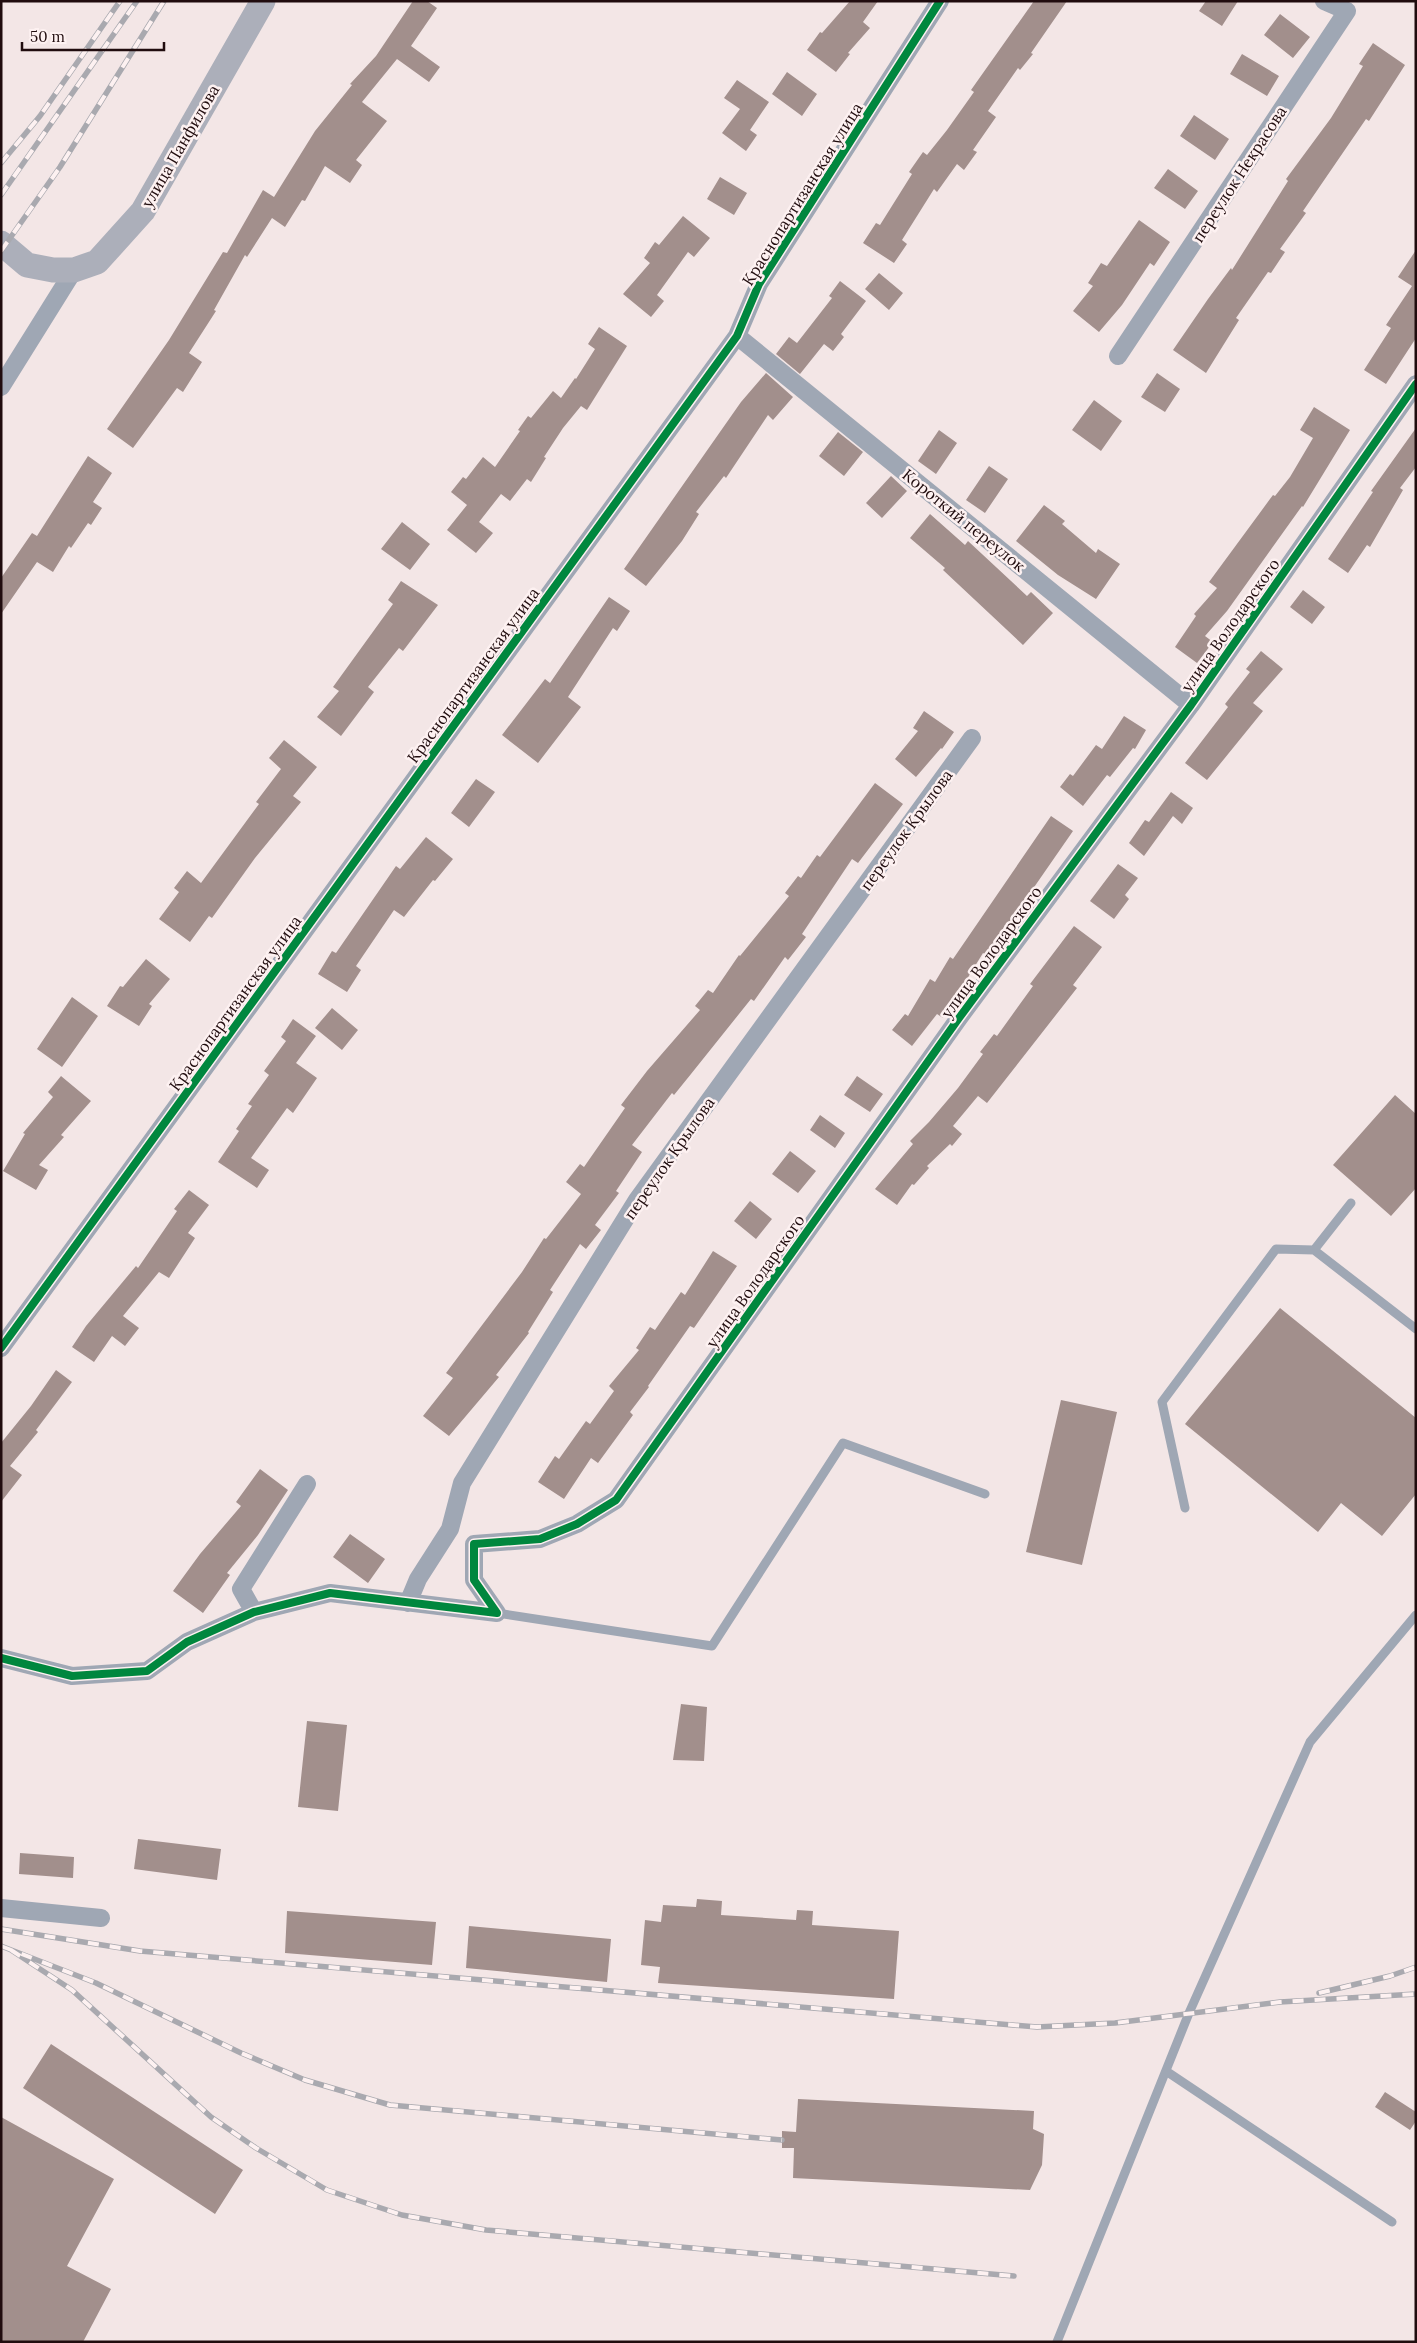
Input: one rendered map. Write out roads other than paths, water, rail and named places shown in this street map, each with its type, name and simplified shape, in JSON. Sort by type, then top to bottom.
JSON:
[{"type":"main road","name":"улица Панфилова","points":[[1,243],[27,265],[53,270],[74,270],[96,262],[143,211],[263,1]]},
{"type":"street","name":"Краснопартизанская улица","points":[[1,1348],[737,336],[759,284],[940,1]]},
{"type":"street","name":"переулок Некрасова","points":[[1118,356],[1347,11],[1324,1]]},
{"type":"street","points":[[1,387],[74,270]]},
{"type":"street","name":"Короткий переулок","points":[[737,336],[1191,705]]},
{"type":"street","name":"улица Володарского","points":[[474,1544],[540,1539],[577,1524],[616,1500],[959,1018],[1191,705],[1416,384]]},
{"type":"street","name":"переулок Крылова","points":[[408,1602],[418,1579],[450,1529],[462,1483],[637,1200],[972,738]]},
{"type":"street","points":[[254,1612],[241,1589],[307,1484]]},
{"type":"street","points":[[450,1529],[474,1544],[474,1580],[498,1613]]},
{"type":"street","points":[[1,1658],[72,1676],[147,1671],[187,1642],[254,1612],[330,1594],[498,1613]]},
{"type":"street","points":[[1,1908],[100,1918]]},
{"type":"lane","points":[[1314,1250],[1351,1203]]},
{"type":"lane","points":[[1185,1508],[1162,1402],[1276,1249],[1314,1250],[1416,1329]]},
{"type":"lane","points":[[498,1613],[712,1646],[843,1442],[985,1494]]},
{"type":"lane","points":[[1057,2342],[1189,2012],[1310,1742],[1416,1615]]},
{"type":"lane","points":[[1166,2071],[1392,2222]]},
{"type":"railway","points":[[1,163],[40,116],[120,1]]},
{"type":"railway","points":[[1,195],[137,1]]},
{"type":"railway","points":[[1,251],[60,167],[164,1]]},
{"type":"railway","points":[[1,1929],[140,1951],[1037,2027],[1115,2023],[1280,2002],[1416,1994]]},
{"type":"railway","points":[[1,1946],[96,1983],[241,2053],[305,2080],[390,2105],[782,2140]]},
{"type":"railway","points":[[11,1950],[72,1990],[211,2117],[256,2148],[327,2190],[402,2215],[486,2230],[1014,2276]]},
{"type":"railway","points":[[1319,1993],[1390,1976],[1416,1967]]}]
